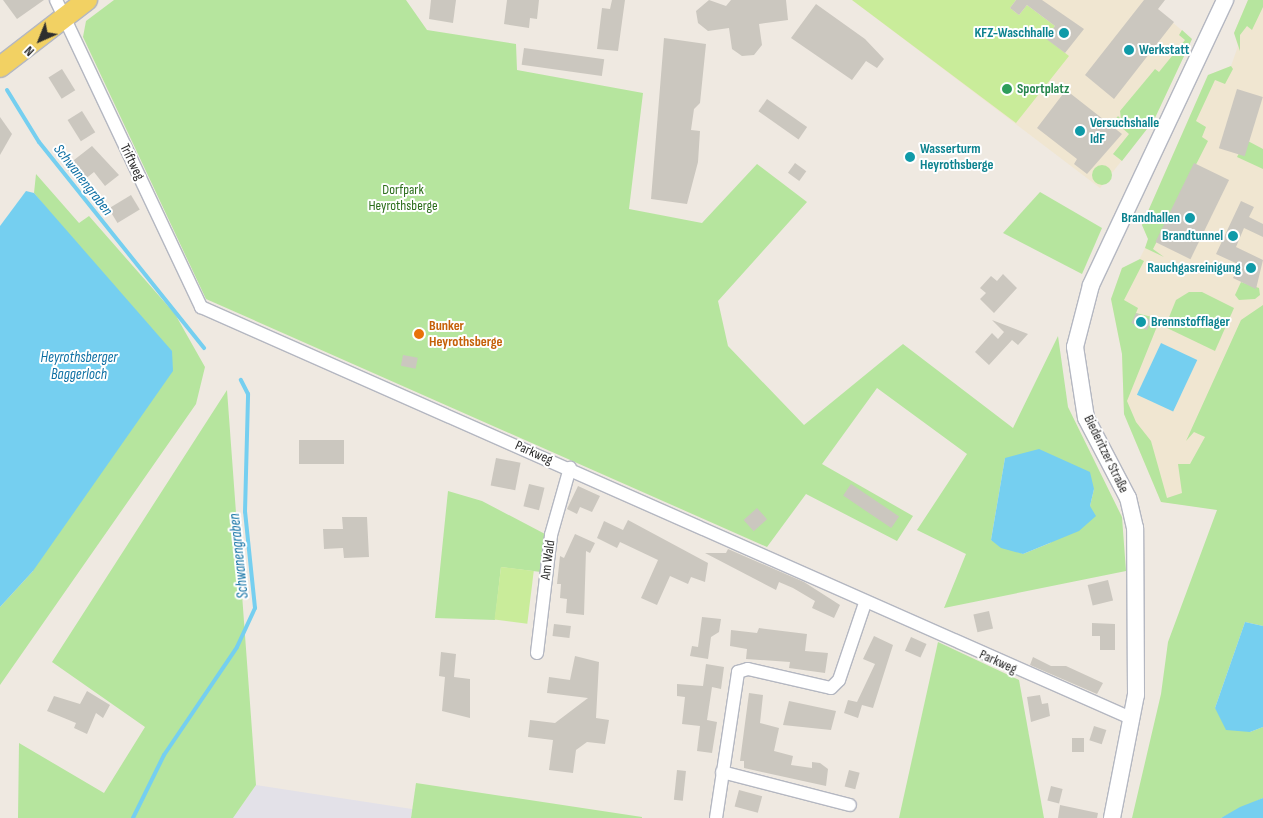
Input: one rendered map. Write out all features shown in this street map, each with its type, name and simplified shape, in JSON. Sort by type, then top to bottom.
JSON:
[{"type":"main road","points":[[0,66],[60,9],[87,0]]},
{"type":"street","name":"Biederitzer Straße","points":[[1112,818],[1133,719],[1134,522],[1128,498],[1086,418],[1075,347],[1091,285],[1225,0]]},
{"type":"street","name":"Triftweg","points":[[60,9],[201,307]]},
{"type":"street","name":"Parkweg","points":[[201,307],[570,468],[865,603],[1133,719]]},
{"type":"street","name":"Am Wald","points":[[537,653],[551,535],[570,468]]},
{"type":"street","points":[[716,818],[738,672],[748,669],[831,688],[839,680],[865,603]]},
{"type":"street","points":[[722,772],[850,805]]},
{"type":"shaded area","points":[[852,0],[1163,0],[1157,9],[1192,39],[1154,120],[1100,188]]},
{"type":"shaded area","points":[[1248,0],[1263,0],[1263,352],[1218,509],[1161,502],[1124,414],[1122,354],[1111,299],[1122,268],[1138,262],[1145,248],[1148,239],[1142,225],[1208,75],[1231,66],[1238,46],[1234,33]]},
{"type":"shaded area","points":[[256,785],[412,809],[411,818],[233,818]]},
{"type":"green space","name":"Dorfpark Heyrothsberge","points":[[114,0],[406,0],[427,30],[516,44],[517,70],[643,93],[629,209],[702,223],[757,164],[807,202],[718,301],[728,346],[804,425],[903,344],[1013,428],[1058,336],[1068,407],[1122,517],[1126,571],[944,608],[966,554],[917,530],[967,454],[877,388],[822,464],[913,516],[897,541],[806,494],[767,547],[206,299],[83,37],[86,21]],"holes":[[[1005,458],[1094,489],[1090,506],[1050,543],[1023,554],[991,540]]]},
{"type":"green space","name":"Sportplatz","points":[[852,0],[1016,0],[1010,8],[1019,15],[1027,5],[1055,26],[1046,38],[1069,56],[1016,123]]},
{"type":"green space","points":[[1248,0],[1263,0],[1263,7],[1252,30],[1247,26],[1240,35],[1240,51],[1234,33]]},
{"type":"green space","points":[[1182,30],[1192,39],[1154,120],[1122,161],[1113,154],[1129,134],[1114,121],[1118,116],[1121,119],[1120,111],[1155,69],[1159,72],[1185,40],[1179,35]]},
{"type":"green space","points":[[1231,66],[1233,69],[1225,84],[1215,80],[1196,121],[1206,127],[1202,137],[1208,141],[1153,249],[1164,257],[1145,248],[1148,239],[1142,225],[1208,75]]},
{"type":"green space","points":[[1246,140],[1263,149],[1263,169],[1237,157]]},
{"type":"green space","points":[[1102,165],[1109,168],[1112,175],[1109,182],[1102,185],[1095,182],[1092,175],[1095,168]]},
{"type":"green space","points":[[36,174],[79,223],[89,216],[175,314],[205,367],[196,404],[0,685],[0,607],[33,571],[91,263],[34,193]]},
{"type":"green space","points":[[1040,192],[1102,228],[1082,274],[1003,233]]},
{"type":"green space","points":[[1140,259],[1144,261],[1124,300],[1138,308],[1136,313],[1160,319],[1127,401],[1136,422],[1151,441],[1167,498],[1182,493],[1178,464],[1190,464],[1205,437],[1194,432],[1186,441],[1241,320],[1263,305],[1263,626],[1245,622],[1215,708],[1250,732],[1263,727],[1263,798],[1221,818],[1132,818],[1161,694],[1168,642],[1217,510],[1161,502],[1124,414],[1122,354],[1111,299],[1122,268]]},
{"type":"green space","points":[[1241,282],[1259,288],[1260,295],[1255,299],[1239,300],[1235,295]]},
{"type":"green space","points":[[1189,292],[1202,292],[1234,308],[1215,351],[1165,327],[1176,300]]},
{"type":"green space","points":[[227,390],[256,785],[233,818],[18,818],[19,743],[104,793],[145,727],[52,662]]},
{"type":"green space","points":[[448,491],[482,501],[545,534],[541,572],[501,567],[495,620],[435,618]]},
{"type":"green space","points":[[501,567],[534,571],[527,624],[495,620]]},
{"type":"green space","points":[[938,642],[1019,680],[1044,818],[899,818]]},
{"type":"green space","points":[[416,783],[642,817],[642,818],[411,818]]},
{"type":"water","name":"Heyrothsberger Baggerloch","points":[[26,191],[34,193],[172,351],[173,371],[33,571],[0,607],[0,226]]},
{"type":"water","points":[[1161,343],[1197,360],[1173,412],[1137,395]]},
{"type":"water","points":[[1039,449],[1090,472],[1094,489],[1090,506],[1096,516],[1079,531],[1023,554],[1001,548],[991,540],[1005,458]]},
{"type":"water","points":[[1245,622],[1263,626],[1263,727],[1250,732],[1226,730],[1215,708]]},
{"type":"water","points":[[1263,798],[1263,818],[1221,818],[1240,807]]},
{"type":"building","points":[[3,0],[44,0],[17,19]]},
{"type":"building","points":[[431,0],[456,0],[453,23],[429,19]]},
{"type":"building","points":[[507,0],[539,0],[537,19],[530,18],[529,28],[504,24]]},
{"type":"building","points":[[612,0],[625,0],[618,51],[597,49],[602,8],[610,9]]},
{"type":"building","points":[[709,0],[726,6],[731,0],[786,0],[788,20],[759,24],[762,45],[754,55],[742,56],[732,49],[729,28],[708,31],[698,23],[696,11]]},
{"type":"building","points":[[1016,0],[1042,0],[1084,29],[1065,53],[1045,38],[1055,26],[1027,5],[1019,15],[1010,8]]},
{"type":"building","name":"Werkstatt","points":[[1144,0],[1165,0],[1158,9],[1174,22],[1114,99],[1085,75]]},
{"type":"building","points":[[816,4],[865,39],[884,59],[877,68],[866,61],[852,80],[791,38]]},
{"type":"building","points":[[664,38],[706,44],[700,103],[694,109],[691,130],[700,131],[698,162],[687,204],[651,199]]},
{"type":"building","points":[[524,48],[604,59],[602,76],[522,65]]},
{"type":"building","points":[[62,69],[75,90],[62,99],[48,77]]},
{"type":"building","points":[[1237,89],[1263,97],[1245,156],[1219,148]]},
{"type":"building","name":"Versuchshalle IdF","points":[[1066,90],[1122,134],[1087,174],[1074,164],[1077,159],[1037,128]]},
{"type":"building","points":[[767,99],[807,127],[799,139],[758,111]]},
{"type":"building","points":[[82,111],[95,132],[81,141],[68,120]]},
{"type":"building","points":[[0,117],[12,134],[0,155]]},
{"type":"building","points":[[92,146],[119,175],[105,186],[94,172],[79,184],[65,167]]},
{"type":"building","points":[[795,163],[806,171],[799,181],[788,173]]},
{"type":"building","name":"Brandhallen","points":[[1194,163],[1229,180],[1190,259],[1155,242]]},
{"type":"building","points":[[131,195],[140,210],[117,223],[109,208]]},
{"type":"building","points":[[1241,201],[1254,207],[1249,217],[1263,224],[1263,237],[1244,228],[1236,247],[1263,260],[1256,289],[1233,278],[1240,265],[1216,254]]},
{"type":"building","points":[[1003,274],[1017,288],[994,313],[980,299],[986,293],[980,288],[991,276],[997,281]]},
{"type":"building","name":"Brennstofflager","points":[[1136,313],[1151,320],[1147,330],[1131,323]]},
{"type":"building","points":[[992,320],[1028,334],[1018,345],[1012,340],[989,365],[975,352],[992,333],[998,339],[1004,332]]},
{"type":"building","points":[[403,355],[418,358],[416,369],[401,366]]},
{"type":"building","points":[[299,440],[344,440],[344,464],[299,464]]},
{"type":"building","points":[[496,458],[521,463],[515,490],[491,485]]},
{"type":"building","points":[[529,484],[545,488],[539,510],[523,506]]},
{"type":"building","points":[[851,484],[899,516],[891,528],[843,496]]},
{"type":"building","points":[[578,486],[600,496],[592,512],[580,507],[577,514],[567,509]]},
{"type":"building","points":[[757,508],[767,519],[754,531],[744,520]]},
{"type":"building","points":[[342,517],[367,517],[369,557],[344,558],[343,548],[324,549],[323,529],[343,529]]},
{"type":"building","points":[[628,520],[708,563],[705,582],[691,577],[688,584],[670,576],[657,605],[641,598],[658,560],[620,542],[617,548],[597,538],[604,521],[623,530]]},
{"type":"building","points":[[575,534],[595,543],[590,553],[586,551],[584,615],[566,613],[567,599],[560,598],[561,584],[557,584],[560,556],[564,558]]},
{"type":"building","points":[[728,549],[804,582],[840,605],[834,618],[812,608],[815,601],[793,588],[779,582],[776,590],[705,553],[726,553]]},
{"type":"building","points":[[1108,580],[1113,600],[1093,605],[1088,585]]},
{"type":"building","points":[[989,611],[993,629],[977,632],[973,615]]},
{"type":"building","points":[[702,617],[721,619],[719,632],[711,637],[708,659],[690,656],[692,646],[698,647]]},
{"type":"building","points":[[1092,623],[1115,624],[1115,650],[1100,650],[1100,636],[1092,636]]},
{"type":"building","points":[[554,624],[571,626],[569,638],[553,636]]},
{"type":"building","points":[[759,628],[807,634],[805,651],[828,653],[825,673],[789,668],[790,662],[746,659],[747,649],[730,646],[731,630],[757,633]]},
{"type":"building","points":[[874,636],[893,645],[873,708],[862,705],[858,718],[844,713],[848,700],[857,702],[875,664],[863,659]]},
{"type":"building","points":[[911,637],[927,644],[920,658],[905,651]]},
{"type":"building","points":[[441,652],[456,654],[454,677],[470,679],[470,718],[442,711],[445,677],[439,676]]},
{"type":"building","points":[[575,656],[599,662],[596,718],[609,720],[605,744],[587,742],[576,750],[573,773],[549,770],[553,740],[528,737],[530,720],[555,723],[588,698],[547,693],[549,677],[570,680]]},
{"type":"building","points":[[1033,657],[1051,666],[1066,666],[1103,683],[1097,694],[1030,665]]},
{"type":"building","points":[[706,664],[724,667],[721,689],[712,687],[707,720],[717,722],[712,753],[697,751],[700,726],[682,724],[685,697],[677,696],[677,684],[703,686]]},
{"type":"building","points":[[87,691],[110,705],[103,718],[96,713],[87,734],[74,728],[76,723],[47,711],[54,696],[80,704]]},
{"type":"building","points":[[749,693],[763,695],[760,723],[779,728],[774,751],[793,756],[791,765],[812,768],[812,762],[820,763],[828,769],[826,786],[744,768],[744,761],[740,761]]},
{"type":"building","points":[[1040,695],[1042,704],[1048,703],[1050,716],[1031,722],[1027,697]]},
{"type":"building","points":[[789,701],[836,711],[831,730],[783,725]]},
{"type":"building","points":[[1094,726],[1106,730],[1102,744],[1089,740]]},
{"type":"building","points":[[1072,738],[1084,738],[1084,752],[1072,752]]},
{"type":"building","points":[[677,770],[686,771],[683,801],[674,800]]},
{"type":"building","points":[[849,770],[860,773],[855,789],[845,786]]},
{"type":"building","points":[[1051,786],[1063,789],[1059,803],[1047,801]]},
{"type":"building","points":[[739,790],[762,796],[758,813],[735,806]]},
{"type":"building","points":[[1060,805],[1098,813],[1097,818],[1058,818]]},
{"type":"waterway","name":"Schwanengraben","points":[[7,90],[39,142],[204,348]]},
{"type":"waterway","name":"Schwanengraben","points":[[133,818],[164,755],[237,647],[255,608],[245,512],[248,394],[241,380]]},
{"type":"place","name":"KFZ-Waschhalle","points":[[1064,33]]},
{"type":"place","name":"Werkstatt","points":[[1129,50]]},
{"type":"place","name":"Sportplatz","points":[[1007,89]]},
{"type":"place","name":"Versuchshalle IdF","points":[[1080,131]]},
{"type":"place","name":"Wasserturm Heyrothsberge","points":[[910,157]]},
{"type":"place","name":"Brandhallen","points":[[1190,218]]},
{"type":"place","name":"Brandtunnel","points":[[1233,236]]},
{"type":"place","name":"Rauchgasreinigung","points":[[1251,268]]},
{"type":"place","name":"Brennstofflager","points":[[1141,322]]},
{"type":"place","name":"Bunker Heyrothsberge","points":[[419,334]]}]
